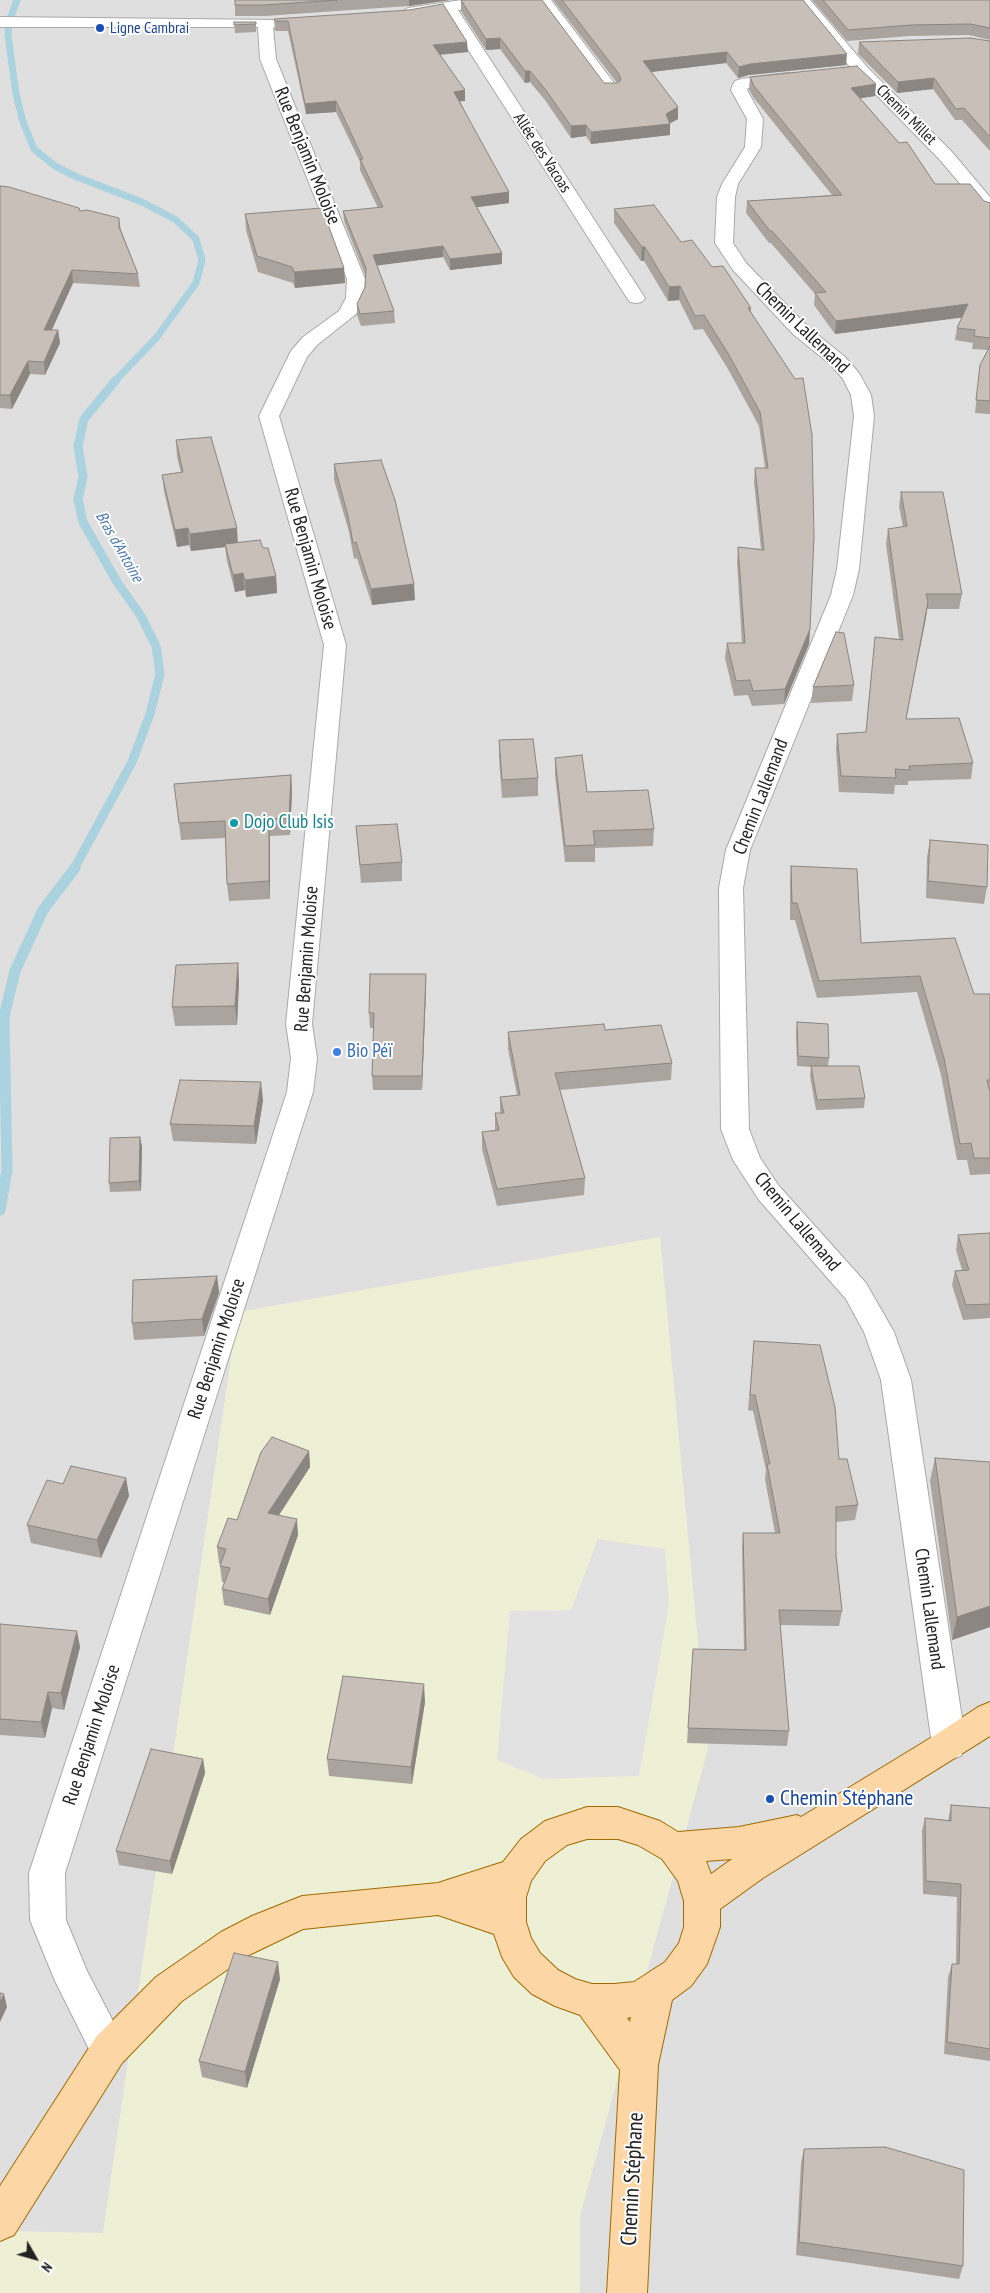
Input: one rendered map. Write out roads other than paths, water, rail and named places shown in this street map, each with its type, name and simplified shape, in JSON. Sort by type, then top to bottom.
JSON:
[{"type":"main road","points":[[702,1901],[813,1828],[949,1745],[990,1717]]},
{"type":"main road","points":[[586,1823],[618,1823],[648,1832],[674,1848],[693,1873],[702,1901],[702,1927],[694,1952],[678,1974],[656,1990],[636,1999],[614,2002],[592,2001],[568,1994],[545,1982],[533,1971],[515,1945],[508,1922],[508,1897],[515,1874],[533,1850],[557,1832],[586,1823]]},
{"type":"main road","points":[[674,1848],[739,1843],[813,1828]]},
{"type":"main road","points":[[0,2221],[109,2050],[169,1989],[234,1944],[264,1928],[302,1913],[438,1899],[515,1874]]},
{"type":"main road","points":[[438,1899],[508,1922]]},
{"type":"main road","name":"Chemin Stéphane","points":[[627,2293],[639,2065],[656,1990]]},
{"type":"main road","points":[[592,2001],[639,2065]]},
{"type":"street","points":[[390,15],[449,8],[490,0]]},
{"type":"street","points":[[543,0],[611,90]]},
{"type":"street","name":"Chemin Millet","points":[[802,0],[842,48],[861,58],[990,208]]},
{"type":"street","name":"Allée des Vacoas","points":[[449,8],[636,298]]},
{"type":"street","name":"Rue Benjamin Moloise","points":[[0,22],[275,22],[268,59],[356,279],[355,298],[348,314],[310,341],[298,355],[269,416],[335,645],[300,1015],[304,1058],[300,1092],[47,1873],[48,1920],[73,1982],[109,2050]]},
{"type":"street","points":[[842,48],[861,58]]},
{"type":"street","name":"Chemin Lallemand","points":[[861,58],[824,74],[741,84],[739,90],[755,119],[752,147],[730,184],[724,205],[724,243],[731,255],[800,330],[838,361],[852,377],[861,395],[864,416],[848,569],[842,595],[738,850],[731,888],[735,1129],[747,1160],[769,1193],[856,1291],[879,1332],[896,1380],[949,1745]]},
{"type":"waterway","name":"Bras d'Antoine","points":[[17,0],[9,22],[8,35],[16,94],[23,122],[34,149],[55,166],[77,177],[142,202],[176,220],[196,239],[202,260],[196,283],[157,337],[115,381]]},
{"type":"waterway","name":"Bras d'Antoine","points":[[74,869],[132,762],[150,714],[160,674],[156,646],[141,616],[117,582],[83,522],[78,499],[83,477],[78,446],[84,419],[116,380]]},
{"type":"waterway","name":"Bras d'Antoine","points":[[0,1210],[7,1170],[4,1017],[15,971],[43,910],[75,868]]},
{"type":"place","name":"Ligne Cambrai","points":[[100,28]]},
{"type":"place","name":"Dojo Club Isis","points":[[234,823]]},
{"type":"place","name":"Bio Péï","points":[[337,1052]]},
{"type":"place","name":"Chemin Stéphane","points":[[770,1799]]}]
